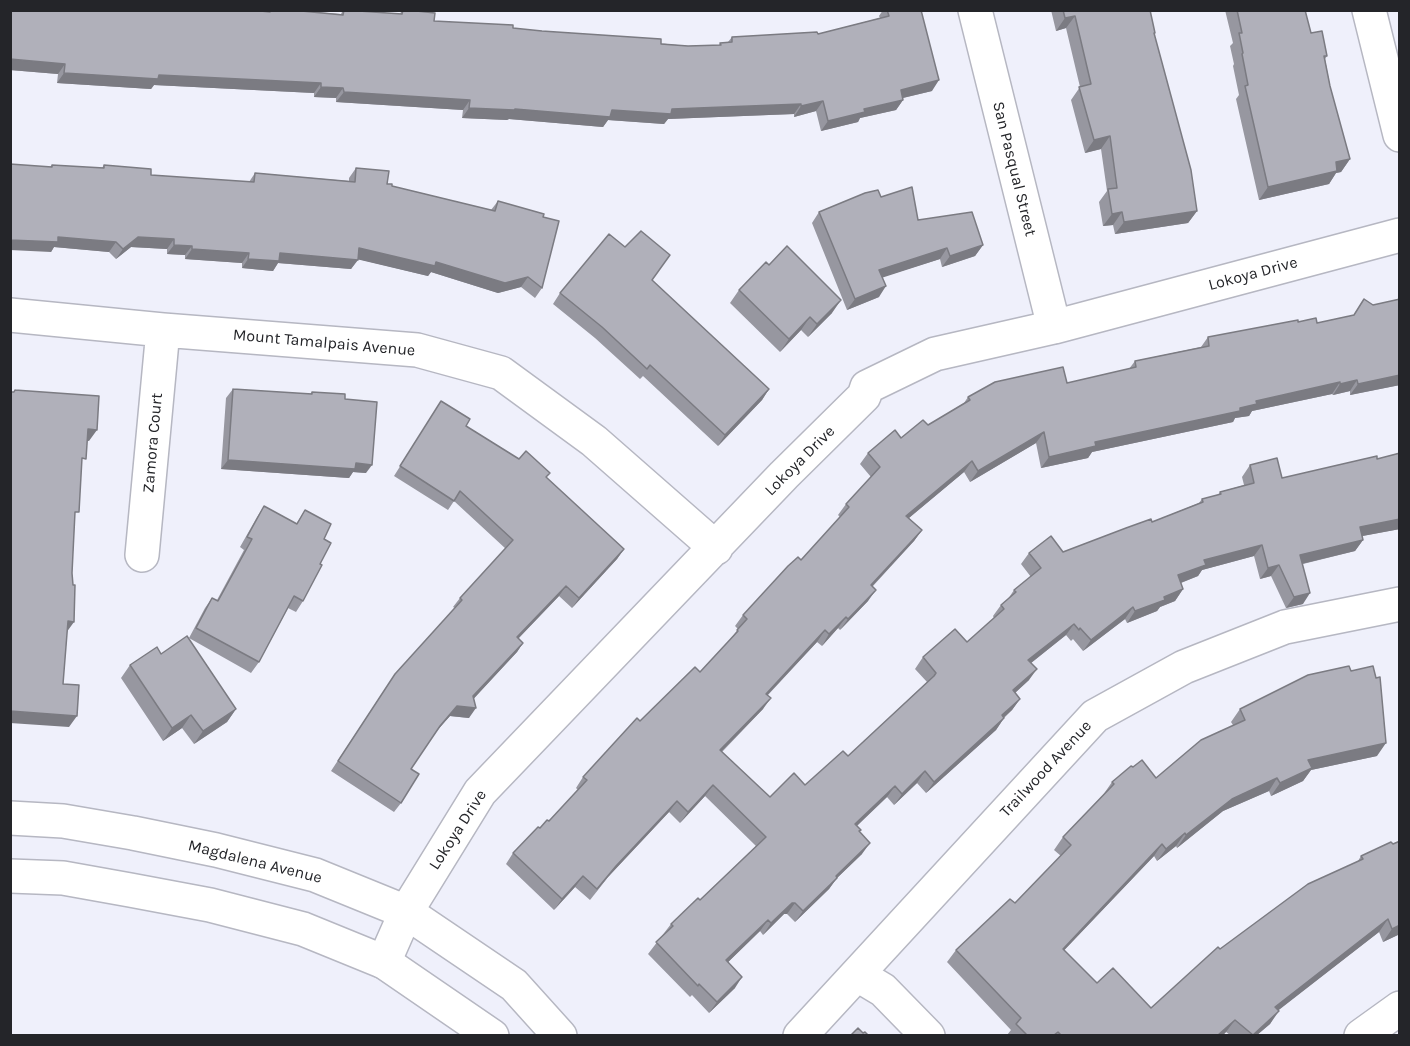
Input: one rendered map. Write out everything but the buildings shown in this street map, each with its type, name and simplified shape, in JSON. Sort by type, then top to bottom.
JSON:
[{"type":"street","name":"San Pasqual Street","points":[[975,10],[1054,327]]},
{"type":"street","points":[[1369,10],[1400,135]]},
{"type":"street","name":"Lokoya Drive","points":[[384,962],[406,912],[480,792],[864,396],[867,387],[935,354],[1054,327],[1400,235]]},
{"type":"street","name":"Mount Tamalpais Avenue","points":[[10,315],[163,330],[417,350],[501,373],[594,441],[716,548]]},
{"type":"street","name":"Zamora Court","points":[[142,555],[163,330]]},
{"type":"street","name":"Trailwood Avenue","points":[[800,1035],[858,975],[1095,716],[1184,667],[1285,627],[1400,604]]},
{"type":"street","name":"Magdalena Avenue","points":[[10,818],[63,821],[216,850],[315,875],[406,912],[514,986],[560,1035]]},
{"type":"street","points":[[10,876],[63,878],[210,905],[303,929],[384,962],[492,1035]]},
{"type":"street","points":[[858,975],[883,990],[928,1035]]},
{"type":"street","points":[[1361,1035],[1400,1008]]}]
